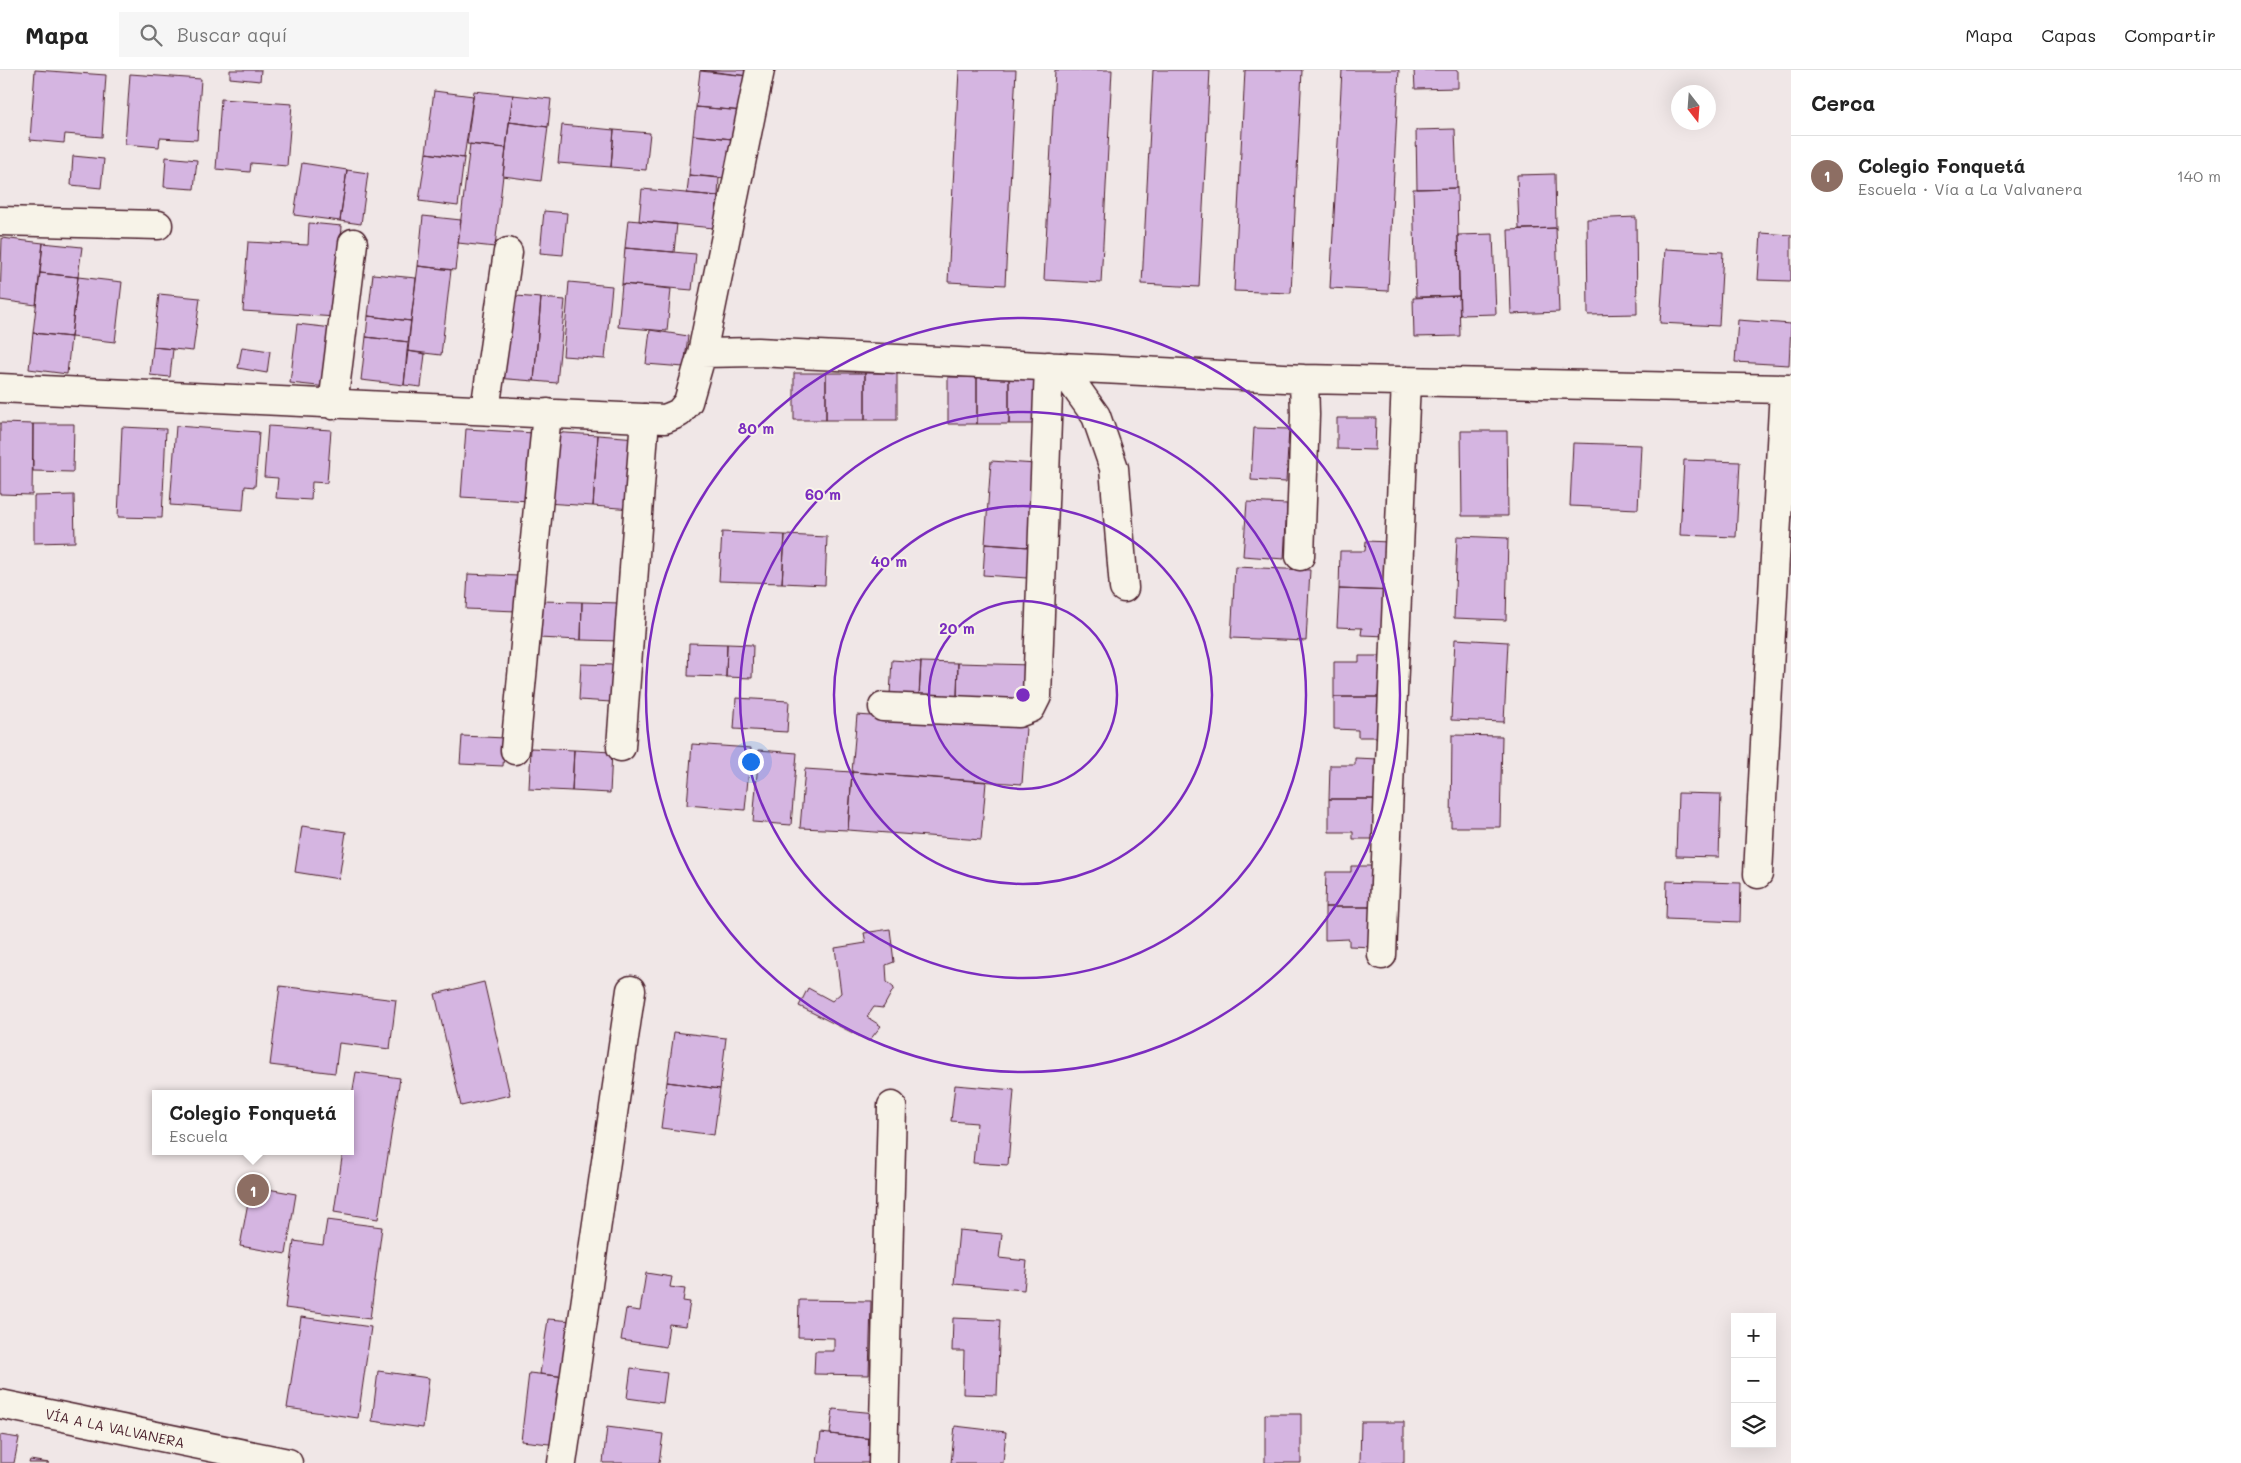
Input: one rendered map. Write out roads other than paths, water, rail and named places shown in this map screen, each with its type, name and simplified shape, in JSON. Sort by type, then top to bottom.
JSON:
[{"type":"street","points":[[0,388],[665,419],[678,413],[688,402],[702,353],[760,70]]},
{"type":"street","points":[[0,220],[158,226]]},
{"type":"street","points":[[333,405],[353,243]]},
{"type":"street","points":[[484,410],[508,252]]},
{"type":"street","points":[[702,353],[758,352],[1062,373],[1788,389],[1758,874]]},
{"type":"street","points":[[1062,373],[1096,416],[1114,468],[1124,588]]},
{"type":"street","points":[[883,707],[1018,712],[1031,708],[1037,696],[1062,373]]},
{"type":"street","points":[[1300,556],[1304,378]]},
{"type":"street","points":[[1382,955],[1406,381]]},
{"type":"street","points":[[515,750],[547,413]]},
{"type":"street","points":[[621,747],[645,418]]},
{"type":"street","points":[[562,1463],[631,990]]},
{"type":"street","points":[[883,1463],[892,1106]]},
{"type":"street","name":"VÍA A LA VALVANERA","points":[[0,1404],[288,1463]]},
{"type":"place","name":"Colegio Fonquetá","points":[[253,1190]]}]
